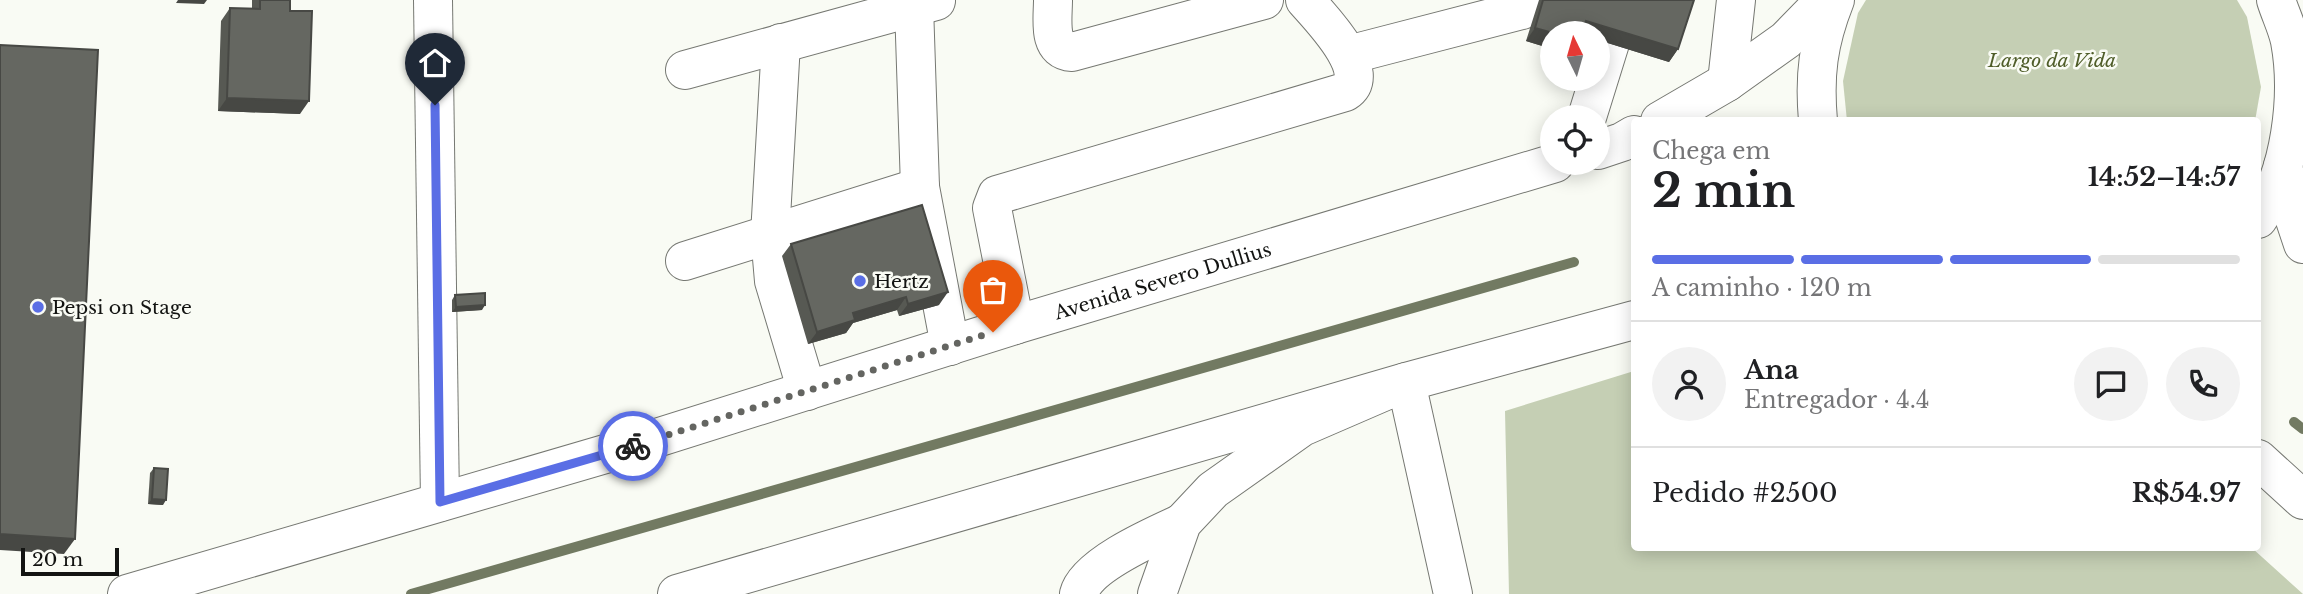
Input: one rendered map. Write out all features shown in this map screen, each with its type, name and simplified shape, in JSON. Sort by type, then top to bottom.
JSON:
[{"type":"main road","points":[[433,0],[440,502]]},
{"type":"main road","points":[[1053,0],[1054,38],[1057,47],[1064,52],[1072,52],[1264,0]]},
{"type":"main road","points":[[1015,325],[992,208],[997,195],[1345,92],[1351,88],[1354,81],[1349,55],[1305,0]]},
{"type":"main road","points":[[1349,55],[1521,10],[1530,5],[1531,0]]},
{"type":"main road","points":[[1727,82],[1736,0]]},
{"type":"main road","points":[[1667,117],[1727,82],[1786,40],[1825,0]]},
{"type":"main road","points":[[1818,117],[1815,83],[1823,31],[1835,0]]},
{"type":"main road","points":[[2261,213],[2283,166],[2299,85],[2289,40],[2276,0]]},
{"type":"main road","points":[[685,70],[781,43],[822,16],[927,3],[920,187],[950,346]]},
{"type":"main road","points":[[781,43],[770,235],[774,282],[807,391]]},
{"type":"main road","points":[[1610,146],[1631,137]]},
{"type":"main road","points":[[2283,166],[2303,244]]},
{"type":"main road","name":"Avenida Severo Dullius","points":[[127,594],[612,452],[1015,325],[1540,168]]},
{"type":"main road","points":[[685,261],[920,187]]},
{"type":"main road","points":[[677,594],[1406,382],[1631,321]]},
{"type":"main road","points":[[1079,594],[1080,588],[1092,574],[1136,544],[1182,523],[1213,490],[1302,427],[1406,382]]},
{"type":"main road","points":[[1406,382],[1453,594]]},
{"type":"main road","points":[[2261,462],[2303,500]]},
{"type":"main road","points":[[1157,594],[1182,523]]},
{"type":"main road","points":[[728,594],[741,594]]},
{"type":"green space","name":"Largo da Vida","points":[[1866,0],[2237,0],[2247,17],[2261,87],[2256,117],[1847,117],[1843,81],[1858,13]]},
{"type":"green space","points":[[1631,372],[1631,551],[2255,551],[2303,594],[1509,594],[1505,411]]},
{"type":"building","points":[[260,0],[290,0],[290,11],[312,11],[309,101],[227,98],[230,8],[260,9]]},
{"type":"building","points":[[1543,0],[1694,0],[1678,49],[1610,28],[1610,21],[1540,21],[1540,29],[1535,28]]},
{"type":"building","name":"Pepsi on Stage","points":[[0,45],[98,50],[75,539],[0,534]]},
{"type":"building","name":"Hertz","points":[[922,205],[948,292],[908,304],[906,297],[853,313],[855,320],[817,332],[791,244]]},
{"type":"building","points":[[485,293],[485,305],[456,307],[455,295]]},
{"type":"building","points":[[154,468],[168,469],[166,500],[152,499]]},
{"type":"waterway","points":[[411,594],[1574,262]]},
{"type":"waterway","points":[[2294,422],[2303,429]]},
{"type":"way so far","points":[[633,446],[993,332]]},
{"type":"place","name":"Hertz","points":[[860,281]]},
{"type":"place","name":"Pepsi on Stage","points":[[38,307]]},
{"type":"route","points":[[435,105],[440,502],[633,446]]}]
